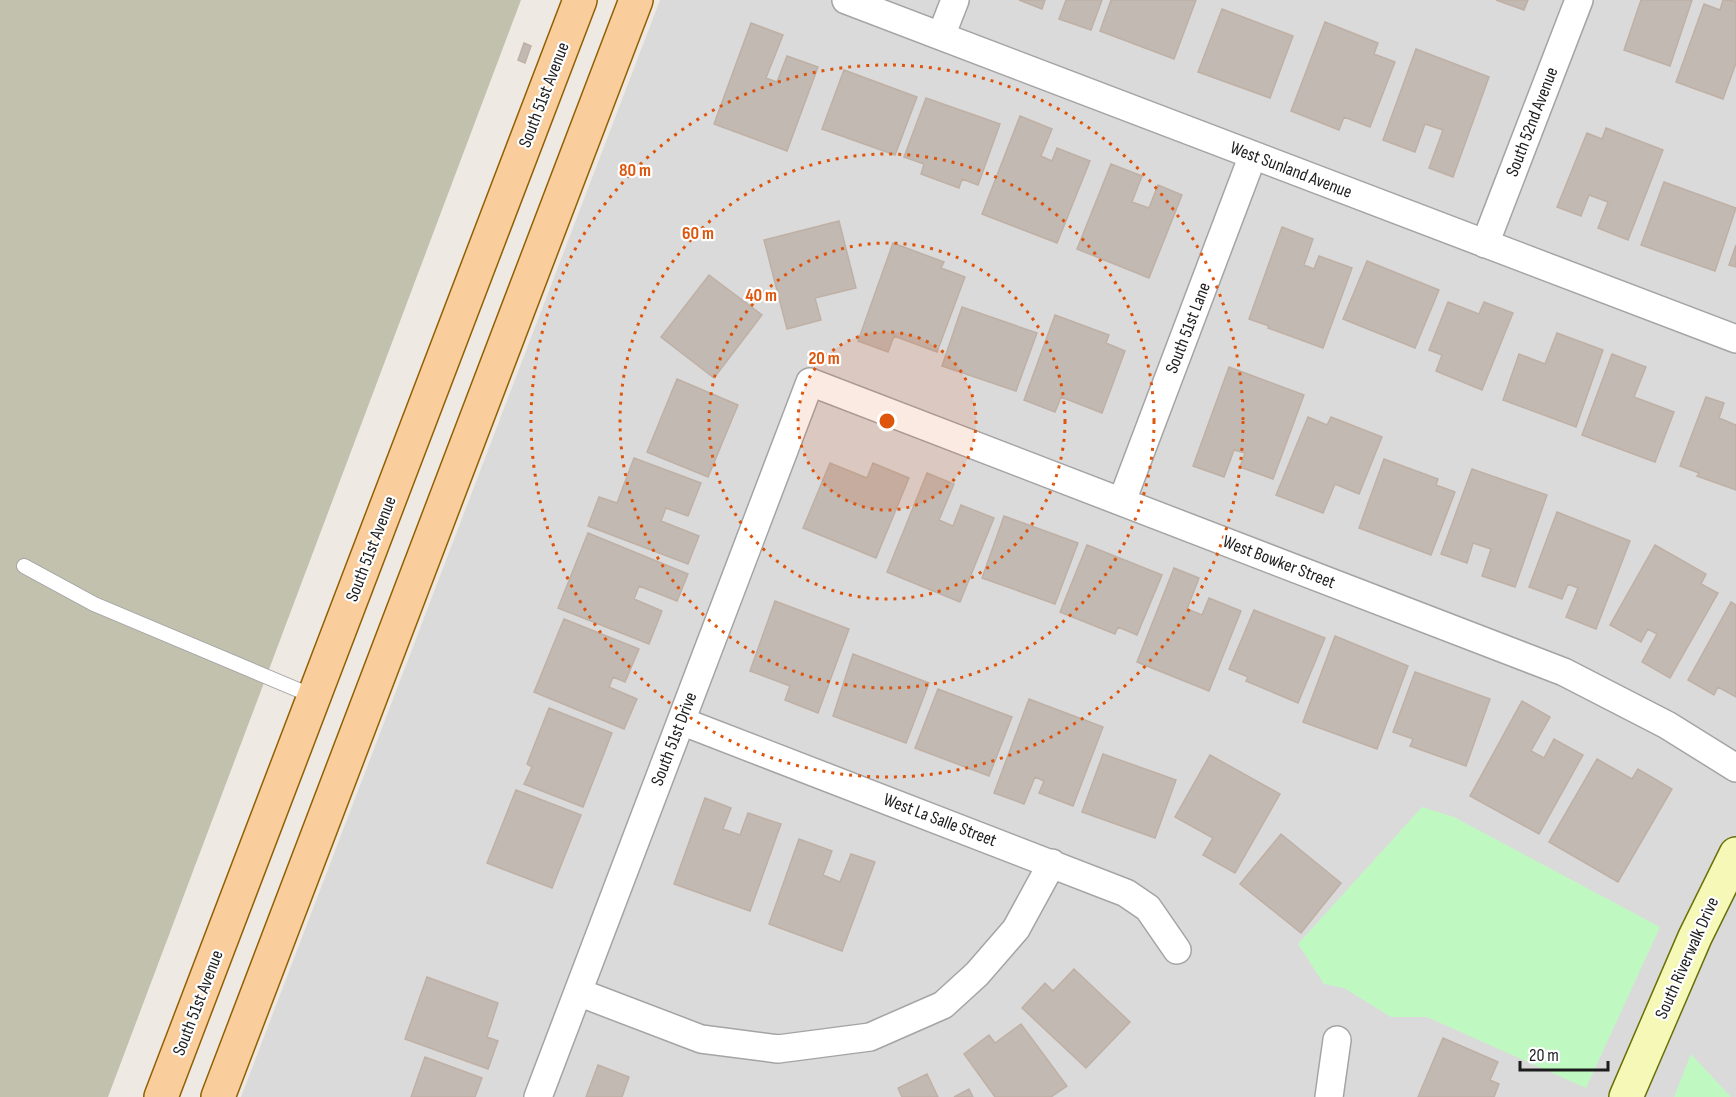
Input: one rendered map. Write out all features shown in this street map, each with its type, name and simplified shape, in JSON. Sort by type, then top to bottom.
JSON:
[{"type":"main road","name":"South 51st Avenue","points":[[161,1097],[580,0]]},
{"type":"main road","points":[[218,1097],[636,0]]},
{"type":"street","name":"West Sunland Avenue","points":[[846,0],[1736,339]]},
{"type":"street","points":[[941,36],[955,0]]},
{"type":"street","name":"South 52nd Avenue","points":[[1485,244],[1579,0]]},
{"type":"street","name":"South 51st Lane","points":[[1122,501],[1253,155]]},
{"type":"street","name":"West Bowker Street","points":[[810,382],[1564,672],[1667,725],[1736,768]]},
{"type":"street","name":"South 51st Drive","points":[[538,1097],[810,382]]},
{"type":"street","name":"West La Salle Street","points":[[681,721],[1126,893],[1148,908],[1177,950]]},
{"type":"street","name":"South Riverwalk Drive","points":[[1626,1097],[1695,937],[1736,854]]},
{"type":"street","points":[[578,992],[701,1039],[778,1049],[870,1037],[943,1005],[977,974],[1016,929],[1052,863]]},
{"type":"street","points":[[1329,1097],[1337,1040]]},
{"type":"lane","points":[[24,566],[94,604],[315,697]]},
{"type":"shaded area","points":[[0,0],[521,0],[108,1097],[0,1097]]},
{"type":"shaded area","points":[[660,0],[1736,0],[1736,1097],[241,1097]]},
{"type":"green space","points":[[1422,807],[1454,817],[1660,927],[1586,1088],[1427,1017],[1391,1017],[1344,988],[1324,984],[1298,944]]},
{"type":"green space","points":[[1691,1054],[1731,1097],[1674,1097]]},
{"type":"building","points":[[1019,0],[1045,0],[1042,9]]},
{"type":"building","points":[[1066,0],[1102,0],[1091,30],[1059,19]]},
{"type":"building","points":[[1111,0],[1196,0],[1174,59],[1100,31]]},
{"type":"building","points":[[1496,0],[1528,0],[1524,10]]},
{"type":"building","points":[[1641,0],[1692,0],[1670,66],[1624,50]]},
{"type":"building","points":[[1723,0],[1736,1],[1736,63],[1723,99],[1676,82],[1704,4],[1720,10]]},
{"type":"building","points":[[1222,9],[1293,36],[1270,98],[1198,72]]},
{"type":"building","points":[[1325,22],[1378,43],[1374,54],[1395,62],[1370,127],[1344,117],[1339,130],[1291,111]]},
{"type":"building","points":[[751,23],[783,35],[766,78],[777,82],[787,56],[818,67],[787,151],[714,124]]},
{"type":"building","points":[[524,43],[531,46],[525,63],[518,60]]},
{"type":"building","points":[[1416,49],[1489,77],[1453,177],[1429,168],[1443,130],[1425,124],[1415,152],[1383,140]]},
{"type":"building","points":[[844,70],[917,97],[895,155],[822,129]]},
{"type":"building","points":[[926,98],[1000,124],[978,185],[962,179],[959,188],[921,174],[924,164],[904,157]]},
{"type":"building","points":[[1020,116],[1052,129],[1041,156],[1052,161],[1057,148],[1090,161],[1057,243],[982,214]]},
{"type":"building","points":[[1606,128],[1663,150],[1628,240],[1598,228],[1608,202],[1589,195],[1581,216],[1557,207],[1587,133],[1602,139]]},
{"type":"building","points":[[1111,164],[1142,176],[1132,202],[1149,208],[1158,185],[1182,195],[1149,278],[1077,249]]},
{"type":"building","points":[[1664,182],[1736,208],[1715,271],[1641,245]]},
{"type":"building","points":[[839,221],[856,288],[815,298],[821,320],[787,329],[764,240]]},
{"type":"building","points":[[1282,227],[1313,239],[1304,265],[1314,269],[1319,256],[1352,268],[1323,348],[1249,319]]},
{"type":"building","points":[[893,243],[944,262],[941,268],[965,277],[937,352],[894,336],[888,352],[858,341]]},
{"type":"building","points":[[1736,245],[1736,267],[1729,265]]},
{"type":"building","points":[[1367,261],[1439,290],[1415,348],[1343,319]]},
{"type":"building","points":[[709,275],[762,315],[714,378],[661,337]]},
{"type":"building","points":[[1448,302],[1479,314],[1484,302],[1513,313],[1482,390],[1436,371],[1442,355],[1429,350]]},
{"type":"building","points":[[962,307],[1037,333],[1016,391],[942,366]]},
{"type":"building","points":[[1055,315],[1109,335],[1106,343],[1125,351],[1102,413],[1061,397],[1055,412],[1024,400]]},
{"type":"building","points":[[1557,333],[1603,350],[1576,427],[1503,400],[1519,354],[1545,364]]},
{"type":"building","points":[[1612,354],[1646,367],[1634,397],[1674,412],[1655,462],[1582,435]]},
{"type":"building","points":[[1229,367],[1304,395],[1273,479],[1240,467],[1245,453],[1234,450],[1224,477],[1193,466]]},
{"type":"building","points":[[677,379],[738,405],[708,477],[647,452]]},
{"type":"building","points":[[1706,397],[1724,403],[1719,418],[1736,425],[1736,490],[1697,476],[1699,473],[1680,466]]},
{"type":"building","points":[[1308,417],[1327,425],[1331,417],[1382,437],[1359,494],[1335,484],[1323,513],[1276,495]]},
{"type":"building","points":[[634,458],[701,483],[688,516],[666,508],[661,521],[699,536],[688,564],[588,526],[599,497],[617,503]]},
{"type":"building","points":[[1384,459],[1438,479],[1436,485],[1455,492],[1431,555],[1359,528]]},
{"type":"building","points":[[830,463],[867,478],[873,463],[909,478],[876,558],[803,528]]},
{"type":"building","points":[[1472,469],[1547,495],[1515,587],[1482,576],[1491,549],[1473,543],[1467,563],[1441,554]]},
{"type":"building","points":[[927,473],[954,484],[939,520],[953,526],[961,505],[994,518],[960,602],[887,572]]},
{"type":"building","points":[[1557,512],[1630,541],[1596,629],[1566,617],[1578,588],[1568,584],[1562,599],[1529,587]]},
{"type":"building","points":[[1004,516],[1078,543],[1055,604],[982,578]]},
{"type":"building","points":[[588,533],[688,574],[677,601],[639,586],[634,599],[662,611],[649,644],[558,608]]},
{"type":"building","points":[[1087,545],[1162,575],[1137,635],[1118,627],[1115,634],[1060,612]]},
{"type":"building","points":[[1655,545],[1706,574],[1701,584],[1718,593],[1670,678],[1642,662],[1657,634],[1648,629],[1641,642],[1610,625]]},
{"type":"building","points":[[1174,568],[1199,578],[1187,609],[1202,615],[1209,598],[1241,611],[1209,691],[1137,662]]},
{"type":"building","points":[[775,601],[849,629],[818,713],[785,700],[790,686],[750,671]]},
{"type":"building","points":[[1731,602],[1736,605],[1736,697],[1718,687],[1714,695],[1688,680]]},
{"type":"building","points":[[1254,610],[1325,638],[1298,703],[1246,681],[1248,677],[1229,669]]},
{"type":"building","points":[[564,619],[639,649],[625,682],[613,677],[609,687],[637,699],[624,729],[534,692]]},
{"type":"building","points":[[1335,636],[1408,666],[1377,749],[1303,722]]},
{"type":"building","points":[[853,654],[929,683],[906,743],[833,716]]},
{"type":"building","points":[[1415,672],[1490,699],[1466,766],[1410,746],[1413,739],[1393,732]]},
{"type":"building","points":[[938,689],[1012,717],[989,776],[915,748]]},
{"type":"building","points":[[1029,699],[1103,727],[1073,806],[1039,793],[1044,781],[1035,777],[1024,804],[994,793]]},
{"type":"building","points":[[1522,701],[1550,717],[1531,751],[1544,758],[1554,739],[1583,755],[1539,834],[1470,796]]},
{"type":"building","points":[[549,708],[612,733],[583,807],[524,784],[532,767],[527,764]]},
{"type":"building","points":[[1103,754],[1176,780],[1155,838],[1082,812]]},
{"type":"building","points":[[1210,755],[1280,794],[1235,873],[1203,855],[1213,838],[1175,817]]},
{"type":"building","points":[[1597,759],[1632,779],[1638,769],[1672,789],[1618,882],[1549,842]]},
{"type":"building","points":[[516,790],[581,815],[552,888],[487,863]]},
{"type":"building","points":[[705,798],[731,808],[723,829],[740,835],[748,813],[781,824],[750,911],[674,884]]},
{"type":"building","points":[[1281,834],[1341,883],[1301,933],[1240,884]]},
{"type":"building","points":[[799,839],[832,851],[823,875],[840,882],[851,854],[875,862],[842,951],[769,924]]},
{"type":"building","points":[[1074,969],[1130,1022],[1086,1068],[1022,1008],[1045,983],[1053,991]]},
{"type":"building","points":[[427,977],[498,1003],[487,1037],[498,1041],[488,1069],[405,1039]]},
{"type":"building","points":[[1021,1024],[1067,1086],[1051,1097],[995,1097],[964,1054],[989,1035],[995,1043]]},
{"type":"building","points":[[1443,1038],[1498,1062],[1490,1080],[1499,1084],[1494,1097],[1418,1097]]},
{"type":"building","points":[[425,1057],[482,1078],[475,1097],[411,1097]]},
{"type":"building","points":[[598,1065],[629,1077],[622,1097],[586,1097]]},
{"type":"building","points":[[927,1074],[938,1097],[902,1097],[898,1088]]},
{"type":"building","points":[[969,1089],[973,1097],[954,1097]]}]
